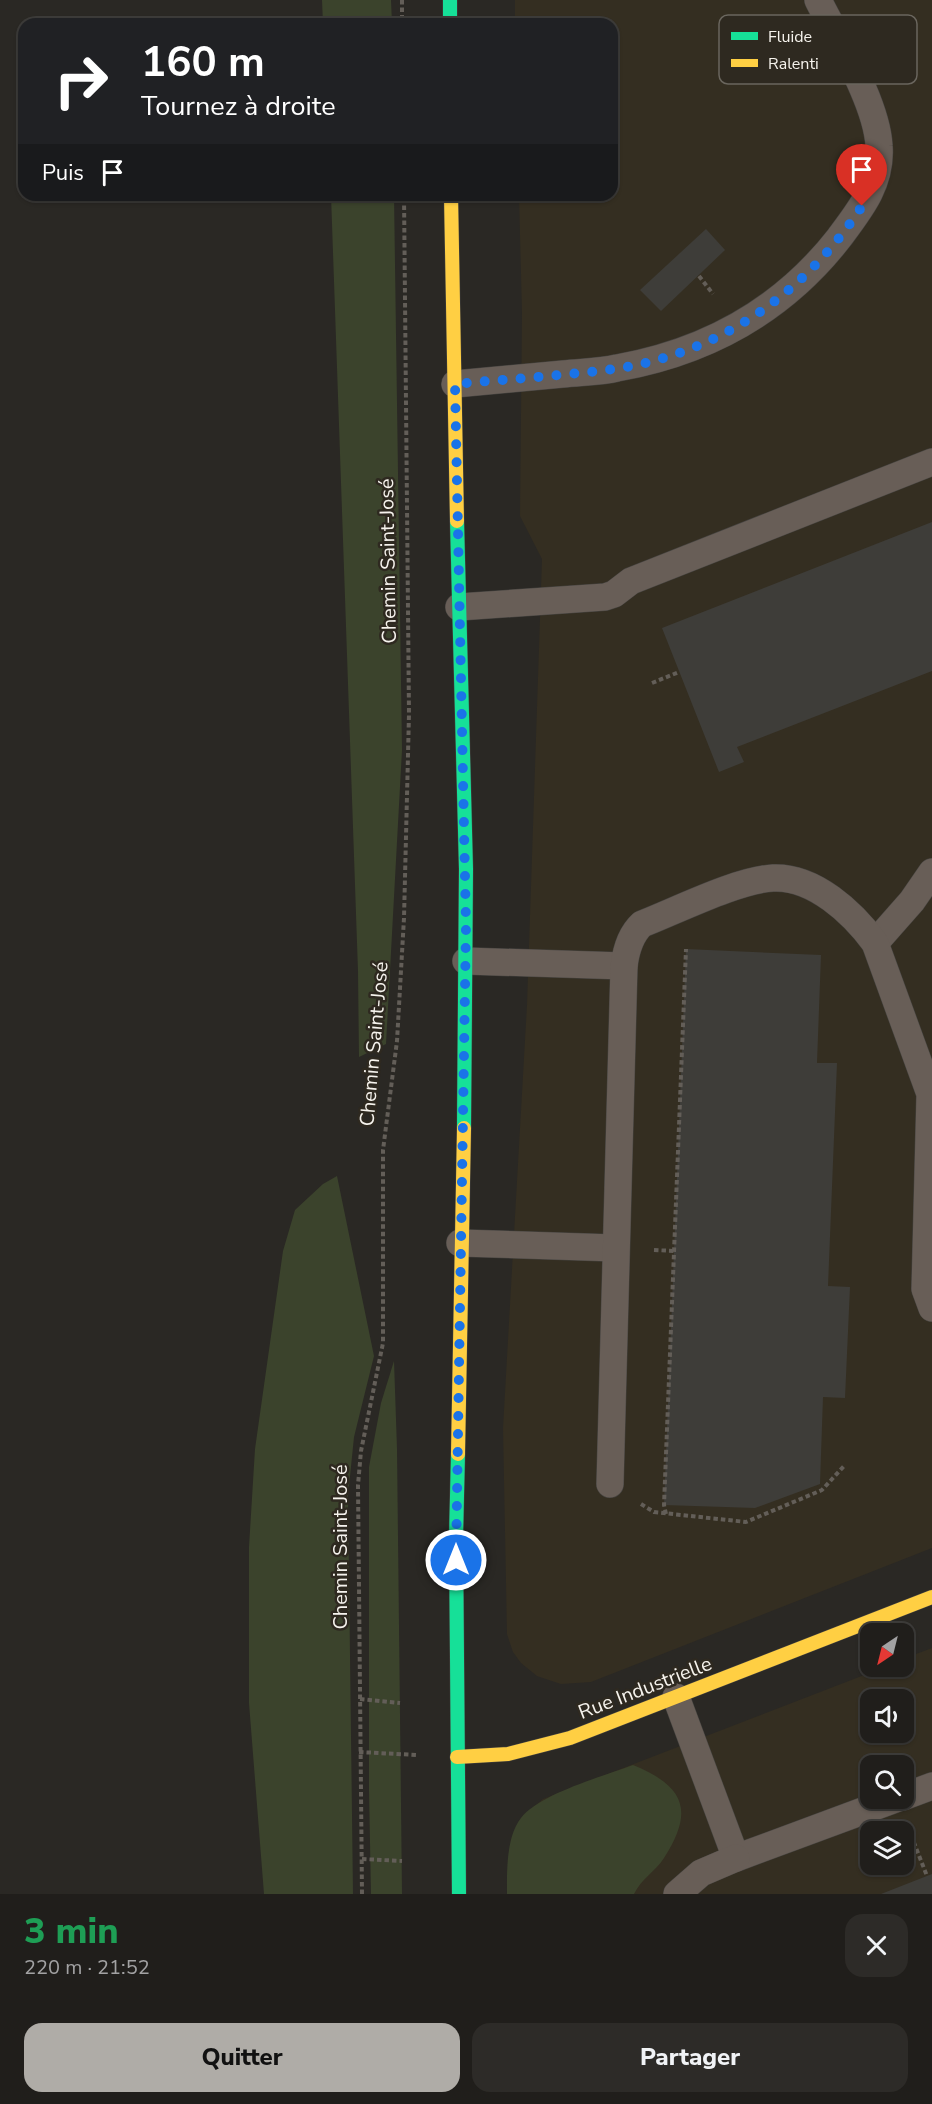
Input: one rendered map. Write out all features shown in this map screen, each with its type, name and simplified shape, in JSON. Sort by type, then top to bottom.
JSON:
[{"type":"street","points":[[450,0],[450,18]]},
{"type":"street","points":[[451,201],[466,869],[456,1538],[459,1894]]},
{"type":"street","name":"Rue Industrielle","points":[[457,1757],[494,1757],[522,1753],[587,1732],[932,1598]]},
{"type":"lane","points":[[818,0],[825,15]]},
{"type":"lane","points":[[455,384],[615,369],[655,360],[702,344],[754,317],[790,292],[828,251],[869,195],[880,169],[879,144],[873,111],[860,84]]},
{"type":"lane","points":[[459,607],[605,597],[614,594],[636,578],[932,462]]},
{"type":"lane","points":[[875,944],[912,901],[932,872]]},
{"type":"lane","points":[[610,1484],[624,966],[627,948],[635,930],[642,924],[742,884],[774,878],[795,880],[820,891],[848,913],[875,944],[930,1094],[925,1289],[932,1308]]},
{"type":"lane","points":[[466,961],[624,966]]},
{"type":"lane","points":[[460,1244],[615,1248]]},
{"type":"lane","points":[[676,1697],[736,1858]]},
{"type":"lane","points":[[914,1793],[932,1786]]},
{"type":"lane","points":[[677,1894],[701,1873],[868,1809]]},
{"type":"path","points":[[402,0],[402,18]]},
{"type":"path","name":"Chemin Saint-José","points":[[363,1894],[359,1752],[358,1485],[361,1451],[383,1343],[383,1150],[397,1041],[406,853],[409,714],[404,201]]},
{"type":"path","points":[[652,683],[679,672]]},
{"type":"path","points":[[666,1514],[664,1505],[686,949]]},
{"type":"path","points":[[654,1512],[746,1522],[822,1490],[845,1465]]},
{"type":"path","points":[[360,1699],[400,1703]]},
{"type":"path","points":[[359,1752],[457,1757]]},
{"type":"path","points":[[362,1859],[402,1861]]},
{"type":"path","points":[[920,1860],[927,1876]]},
{"type":"shaded area","points":[[515,0],[932,0],[932,1548],[591,1682],[561,1684],[537,1676],[521,1663],[513,1652],[507,1634],[503,1428],[527,1005],[542,559],[520,516],[522,313],[519,201],[618,201],[618,18],[515,18]]},
{"type":"shaded area","points":[[932,1648],[932,1894],[507,1894],[511,1841],[521,1818],[543,1799],[860,1677],[914,1677],[914,1655]]},
{"type":"green space","points":[[322,0],[391,0],[392,18],[323,18]]},
{"type":"green space","points":[[331,201],[394,201],[402,750],[386,1044],[359,1057]]},
{"type":"green space","points":[[337,1176],[374,1356],[354,1437],[348,1496],[353,1894],[264,1894],[249,1703],[249,1547],[255,1449],[283,1251],[295,1210],[323,1184]]},
{"type":"green space","points":[[394,1361],[402,1894],[371,1894],[369,1467],[381,1403]]},
{"type":"green space","points":[[633,1765],[664,1782],[673,1791],[679,1801],[681,1813],[674,1841],[664,1858],[634,1894],[507,1894],[510,1844],[521,1818],[542,1801],[590,1780]]},
{"type":"building","points":[[706,229],[725,250],[661,311],[640,290]]},
{"type":"building","points":[[932,522],[932,671],[737,747],[744,762],[719,772],[662,628]]},
{"type":"building","points":[[686,949],[821,955],[817,1063],[837,1063],[828,1286],[850,1287],[845,1398],[823,1397],[820,1484],[755,1508],[664,1505]]},
{"type":"building","points":[[932,1874],[932,1894],[881,1894]]},
{"type":"traffic: fast","points":[[450,0],[450,18]]},
{"type":"traffic: fast","points":[[457,521],[466,869],[464,1128]]},
{"type":"traffic: fast","points":[[458,1454],[456,1538],[459,1894]]},
{"type":"traffic: slow","points":[[451,201],[457,521]]},
{"type":"traffic: slow","points":[[458,1454],[464,1128]]},
{"type":"traffic: slow","points":[[457,1757],[508,1754],[570,1738],[932,1597]]},
{"type":"route","points":[[456,1560],[466,1021],[466,869],[461,732],[455,384],[615,369],[655,360],[702,344],[754,317],[790,292],[828,251],[862,206]]}]
